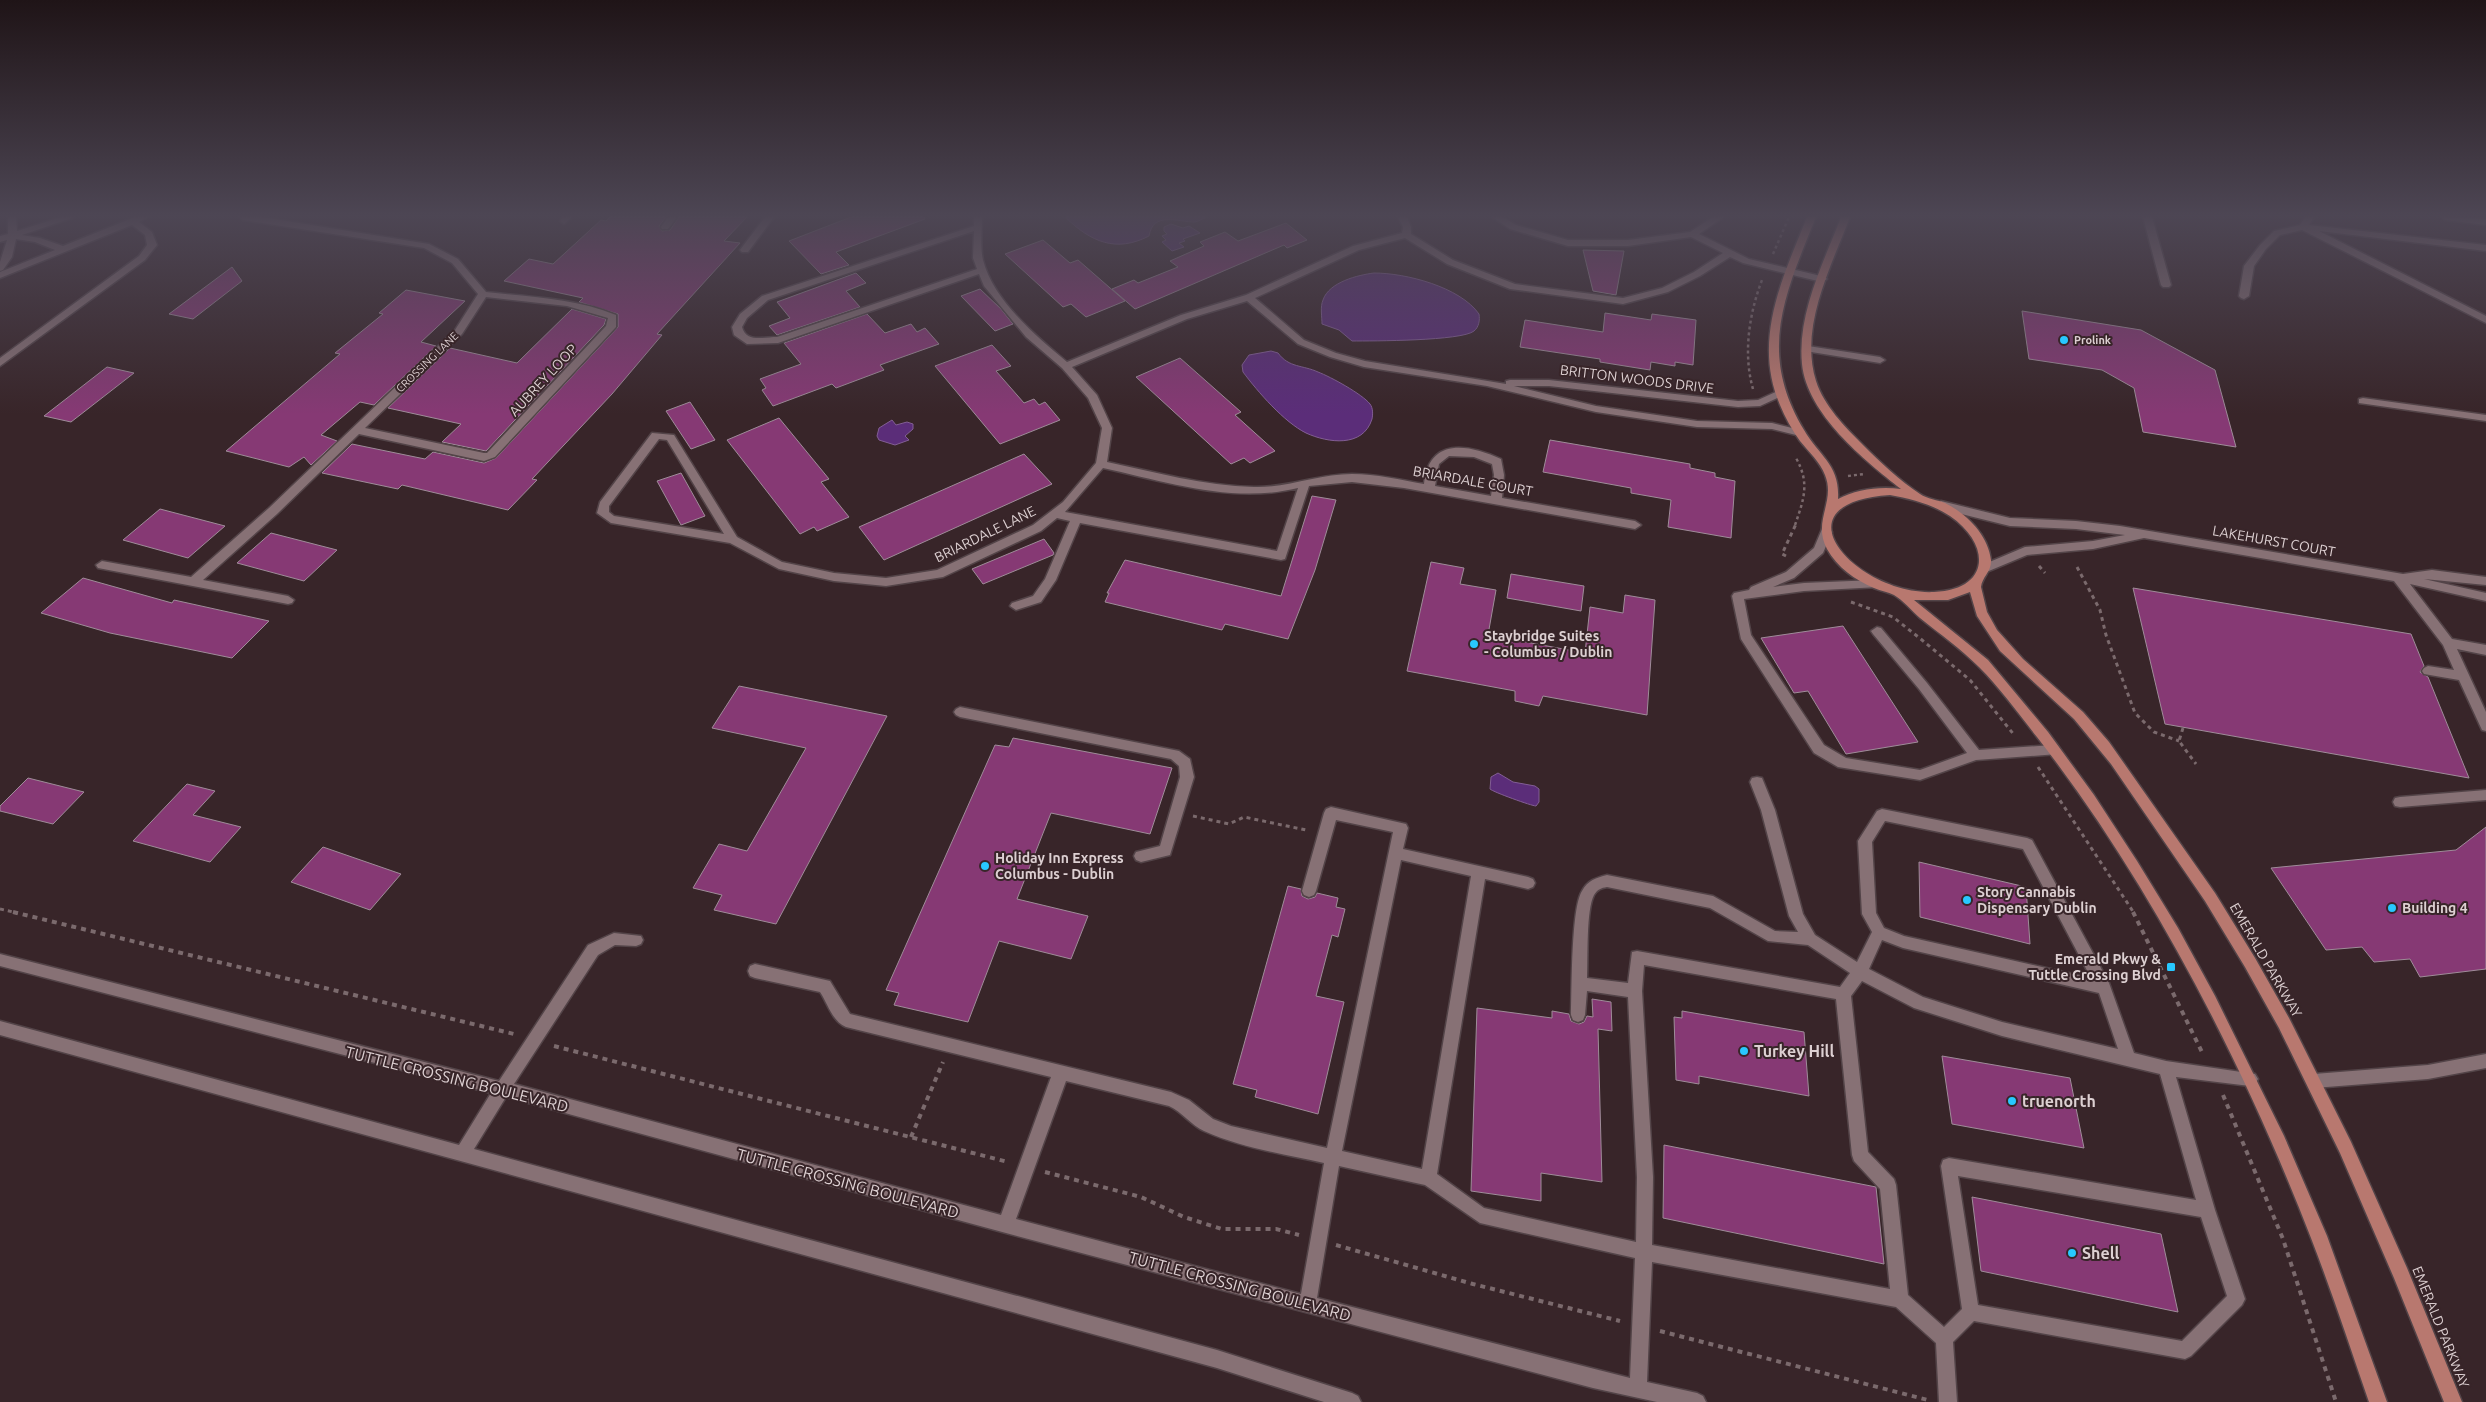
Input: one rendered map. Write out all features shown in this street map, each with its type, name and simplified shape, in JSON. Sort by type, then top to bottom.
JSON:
[{"type":"main road","points":[[1787,282],[1773,330],[1772,363],[1780,393],[1800,433],[1831,476],[1832,510]]},
{"type":"main road","points":[[1821,282],[1811,316],[1807,365],[1815,392],[1833,419],[1871,460],[1916,496]]},
{"type":"main road","points":[[1890,491],[1916,496],[1940,505],[1962,519],[1977,535],[1985,553],[1984,570],[1974,584],[1960,592],[1943,596],[1922,597],[1901,594],[1875,584],[1856,574],[1841,560],[1831,546],[1826,532],[1827,520],[1832,510],[1846,499],[1866,492],[1890,491]]},
{"type":"main road","name":"EMERALD PARKWAY","points":[[1974,584],[1982,615],[1994,635],[2091,729],[2139,792],[2224,918],[2314,1081],[2376,1213],[2453,1402]]},
{"type":"main road","points":[[1901,594],[1918,611],[1952,636],[1994,674],[2053,750],[2135,868],[2191,965],[2250,1079],[2310,1215],[2378,1402]]},
{"type":"street","points":[[0,363],[109,282]]},
{"type":"street","points":[[473,282],[483,294]]},
{"type":"street","points":[[809,282],[765,298],[743,316],[737,327],[739,335],[747,341],[778,340],[946,282]]},
{"type":"street","name":"BRIARDALE LANE","points":[[733,540],[779,565],[834,577],[886,582],[939,574],[1037,528],[1079,492],[1101,464],[1107,428],[1102,413],[1093,397],[1066,366],[1029,335],[1005,308],[986,282]]},
{"type":"street","points":[[1066,366],[1184,317],[1249,297],[1281,282]]},
{"type":"street","points":[[1501,282],[1513,287],[1623,301],[1665,290],[1680,282]]},
{"type":"street","points":[[2244,296],[2246,282]]},
{"type":"street","points":[[2412,282],[2486,320]]},
{"type":"street","name":"AUBREY LOOP","points":[[357,430],[484,457],[491,456],[611,327],[613,317],[602,312],[576,306],[483,294]]},
{"type":"street","name":"CROSSING LANE","points":[[193,582],[273,511],[459,332],[483,294]]},
{"type":"street","name":"BRITTON WOODS DRIVE","points":[[1249,297],[1300,342],[1333,356],[1364,364],[1416,374],[1487,383],[1596,409],[1697,424],[1772,426],[1800,433]]},
{"type":"street","points":[[1808,349],[1880,360]]},
{"type":"street","name":"BRITTON WOODS DRIVE","points":[[1487,383],[1549,383],[1738,404],[1760,403],[1780,393]]},
{"type":"street","points":[[2363,401],[2486,418]]},
{"type":"street","points":[[656,435],[670,437],[733,540],[611,518],[604,513],[604,505],[656,435]]},
{"type":"street","points":[[1429,488],[1433,464],[1439,457],[1452,452],[1472,455],[1497,462],[1499,475],[1496,500]]},
{"type":"street","name":"BRIARDALE COURT","points":[[1101,464],[1193,483],[1240,490],[1274,490],[1305,483],[1352,478],[1429,488],[1635,525]]},
{"type":"street","points":[[1055,514],[1281,556],[1305,483]]},
{"type":"street","name":"LAKEHURST COURT","points":[[1940,505],[2010,522],[2076,525],[2146,534],[2398,577],[2486,597]]},
{"type":"street","points":[[1016,606],[1037,599],[1050,580],[1076,518]]},
{"type":"street","points":[[1738,596],[1790,575],[1819,550],[1826,532]]},
{"type":"street","name":"LAKEHURST COURT","points":[[1984,570],[2025,551],[2093,545],[2146,534]]},
{"type":"street","points":[[102,565],[288,600]]},
{"type":"street","name":"LAKEHURST COURT","points":[[2398,577],[2432,574],[2486,581]]},
{"type":"street","points":[[2398,577],[2448,643],[2486,726]]},
{"type":"street","points":[[1738,596],[1821,586],[1875,584]]},
{"type":"street","points":[[1738,596],[1745,636],[1819,749],[1843,763],[1920,775],[1976,755],[2053,750]]},
{"type":"street","points":[[1877,631],[1923,686],[1976,755]]},
{"type":"street","points":[[2448,643],[2486,650]]},
{"type":"street","points":[[2428,671],[2463,676]]},
{"type":"street","points":[[960,712],[1174,755],[1185,763],[1186,777],[1178,813],[1165,851],[1141,856]]},
{"type":"street","points":[[1757,782],[1768,810],[1796,916],[1810,939],[1860,972],[1919,1004],[2002,1029],[2166,1068],[2250,1079]]},
{"type":"street","points":[[2400,802],[2486,795]]},
{"type":"street","points":[[1308,1304],[1333,1157],[1401,828],[1331,813],[1309,891]]},
{"type":"street","points":[[2104,988],[1903,942],[1879,932],[1869,914],[1865,842],[1882,815],[2027,844],[2104,988],[2129,1060]]},
{"type":"street","points":[[1396,853],[1528,883]]},
{"type":"street","points":[[1428,1178],[1479,872]]},
{"type":"street","points":[[1578,1015],[1583,914],[1587,894],[1595,884],[1607,881],[1713,902],[1773,937],[1810,939]]},
{"type":"street","points":[[1879,932],[1860,972],[1843,994],[1860,1155],[1888,1185],[1900,1300]]},
{"type":"street","points":[[463,1152],[593,950],[614,939],[636,940]]},
{"type":"street","points":[[1638,1387],[1645,1177],[1635,991],[1637,957],[1843,994]]},
{"type":"street","name":"TUTTLE CROSSING BOULEVARD","points":[[0,960],[503,1090],[1308,1304],[1594,1378],[1697,1402]]},
{"type":"street","points":[[755,971],[825,986],[831,996],[836,1012],[846,1020],[1171,1099],[1184,1105],[1206,1124],[1231,1134],[1428,1178],[1480,1215],[1644,1252],[1900,1300],[1944,1339],[1948,1402]]},
{"type":"street","points":[[1579,983],[1635,991]]},
{"type":"street","points":[[0,1028],[463,1152],[1217,1359],[1352,1402]]},
{"type":"street","points":[[2314,1081],[2428,1072],[2486,1061]]},
{"type":"street","points":[[1971,1312],[2184,1350],[2236,1298],[2207,1210],[2166,1068]]},
{"type":"street","points":[[1006,1225],[1061,1072]]},
{"type":"street","points":[[1971,1312],[1948,1166],[2207,1210]]},
{"type":"street","points":[[1944,1339],[1971,1312]]},
{"type":"path","points":[[1755,392],[1752,386],[1748,355],[1750,318],[1762,282]]},
{"type":"path","points":[[1790,450],[1804,472],[1802,504],[1791,539],[1782,554],[1801,564]]},
{"type":"path","points":[[1845,476],[1858,476],[1868,472]]},
{"type":"path","points":[[2077,567],[2100,610],[2106,635],[2135,713],[2154,732],[2179,741],[2196,764]]},
{"type":"path","points":[[1821,586],[1829,600],[1852,602],[1893,617],[1970,680],[2026,752],[2129,904],[2228,1104],[2283,1239],[2336,1402]]},
{"type":"path","points":[[2179,741],[2183,728]]},
{"type":"path","points":[[1178,813],[1229,824],[1244,817],[1325,834]]},
{"type":"path","points":[[0,909],[534,1039],[587,1056],[1142,1197],[1184,1218],[1222,1228],[1276,1229],[1472,1284],[1935,1402]]},
{"type":"path","points":[[911,1137],[950,1045]]},
{"type":"shaded area","points":[[1341,282],[1431,283],[1459,296],[1470,304],[1479,314],[1477,328],[1466,334],[1435,339],[1352,341],[1339,330],[1322,324],[1322,303],[1331,288]]},
{"type":"shaded area","points":[[1271,351],[1278,353],[1292,364],[1330,378],[1366,400],[1373,411],[1372,419],[1361,435],[1344,441],[1324,439],[1306,433],[1280,414],[1243,372],[1242,365],[1249,355]]},
{"type":"shaded area","points":[[892,420],[896,425],[907,422],[913,424],[913,429],[905,436],[909,440],[895,445],[879,440],[877,436],[879,428]]},
{"type":"shaded area","points":[[1498,773],[1513,782],[1535,786],[1539,789],[1539,802],[1536,806],[1490,789],[1491,777]]},
{"type":"building","points":[[211,282],[240,282],[193,319],[169,314]]},
{"type":"building","points":[[511,282],[704,282],[657,334],[662,335],[612,394],[532,479],[537,480],[508,510],[402,485],[398,489],[322,473],[352,444],[425,459],[433,452],[484,463],[496,458],[618,327],[618,314],[579,302],[583,298]]},
{"type":"building","points":[[830,282],[866,283],[846,291],[860,307],[777,335],[769,326],[790,318],[777,302]]},
{"type":"building","points":[[1036,282],[1104,282],[1125,301],[1086,317],[1071,304],[1063,307]]},
{"type":"building","points":[[1128,282],[1197,282],[1135,309],[1112,289]]},
{"type":"building","points":[[1591,282],[1618,282],[1616,295],[1593,291]]},
{"type":"building","points":[[980,289],[1001,309],[1013,324],[995,331],[961,296]]},
{"type":"building","points":[[406,290],[465,301],[421,342],[436,346],[374,405],[360,402],[321,435],[337,441],[311,465],[304,457],[289,467],[226,451],[340,354],[335,353],[383,314],[379,313]]},
{"type":"building","points":[[572,309],[606,319],[604,325],[486,451],[442,442],[461,424],[388,408],[450,348],[517,363]]},
{"type":"building","points":[[2022,311],[2141,330],[2215,370],[2236,447],[2143,432],[2134,388],[2102,370],[2029,359]]},
{"type":"building","points":[[1605,313],[1651,320],[1652,314],[1696,320],[1693,365],[1675,362],[1675,366],[1651,362],[1650,370],[1600,362],[1600,359],[1520,347],[1525,320],[1603,332]]},
{"type":"building","points":[[867,314],[885,333],[911,324],[917,332],[925,328],[939,344],[880,365],[884,370],[836,388],[832,384],[773,406],[762,390],[766,388],[760,379],[801,364],[784,343]]},
{"type":"building","points":[[992,345],[1011,366],[996,371],[1024,403],[1034,399],[1039,405],[1045,402],[1060,420],[1000,444],[935,366]]},
{"type":"building","points":[[1180,358],[1241,412],[1235,415],[1275,451],[1250,463],[1244,458],[1231,464],[1136,377]]},
{"type":"building","points":[[107,367],[134,373],[71,422],[44,416]]},
{"type":"building","points":[[690,402],[715,440],[691,449],[666,411]]},
{"type":"building","points":[[779,418],[829,479],[821,482],[849,517],[817,531],[814,527],[800,534],[727,440]]},
{"type":"building","points":[[1550,440],[1690,464],[1690,468],[1715,473],[1715,477],[1735,481],[1731,538],[1668,527],[1671,500],[1631,493],[1631,488],[1543,472]]},
{"type":"building","points":[[1024,454],[1052,484],[884,560],[859,527]]},
{"type":"building","points":[[681,473],[705,516],[681,525],[657,481]]},
{"type":"building","points":[[1312,496],[1336,500],[1315,570],[1288,639],[1225,624],[1222,630],[1105,602],[1109,593],[1107,593],[1125,560],[1281,596]]},
{"type":"building","points":[[160,509],[225,526],[188,558],[123,540]]},
{"type":"building","points":[[271,533],[337,550],[304,581],[237,563]]},
{"type":"building","points":[[1044,539],[1054,553],[1053,555],[983,584],[972,569]]},
{"type":"building","name":"Staybridge Suites - Columbus / Dublin","points":[[1431,562],[1464,568],[1460,584],[1496,590],[1488,635],[1585,653],[1590,607],[1623,613],[1625,595],[1655,600],[1647,715],[1543,696],[1539,706],[1515,701],[1515,691],[1407,671]]},
{"type":"building","points":[[1511,574],[1584,586],[1581,611],[1507,598]]},
{"type":"building","points":[[83,578],[172,603],[174,600],[269,621],[232,658],[110,633],[41,613]]},
{"type":"building","points":[[2133,588],[2411,634],[2424,666],[2420,672],[2428,677],[2469,778],[2165,724]]},
{"type":"building","points":[[1843,626],[1918,742],[1846,754],[1808,691],[1794,693],[1761,638]]},
{"type":"building","points":[[739,686],[887,716],[776,924],[714,910],[722,895],[693,888],[719,844],[747,851],[806,748],[712,728]]},
{"type":"building","name":"Holiday Inn Express Columbus - Dublin","points":[[1013,738],[1172,768],[1150,834],[1051,813],[1017,899],[1088,916],[1071,959],[999,941],[968,1022],[894,1005],[899,993],[886,990],[995,745],[1009,747]]},
{"type":"building","points":[[28,778],[84,792],[53,824],[0,811],[0,806]]},
{"type":"building","points":[[187,784],[215,791],[193,815],[241,827],[210,862],[133,841]]},
{"type":"building","name":"Building 4","points":[[2486,827],[2486,969],[2420,977],[2410,959],[2374,962],[2362,947],[2326,950],[2271,868],[2456,850]]},
{"type":"building","points":[[323,847],[401,874],[370,910],[291,882]]},
{"type":"building","points":[[1919,862],[2026,887],[2030,944],[1920,917]]},
{"type":"building","points":[[1288,886],[1301,889],[1302,896],[1308,899],[1315,897],[1317,893],[1338,898],[1336,907],[1345,909],[1338,937],[1332,935],[1316,996],[1344,1002],[1318,1114],[1255,1097],[1257,1090],[1233,1084]]},
{"type":"building","points":[[1592,999],[1611,1002],[1612,1031],[1598,1029],[1602,1182],[1541,1173],[1541,1201],[1471,1191],[1477,1008],[1552,1018],[1552,1011],[1569,1014],[1571,1021],[1579,1024],[1584,1022],[1587,1016],[1593,1017]]},
{"type":"building","name":"Turkey Hill","points":[[1682,1011],[1804,1032],[1809,1096],[1699,1076],[1699,1084],[1676,1080],[1674,1017],[1682,1018]]},
{"type":"building","name":"truenorth","points":[[1942,1056],[2070,1078],[2084,1148],[1952,1124]]},
{"type":"building","points":[[1664,1145],[1876,1187],[1884,1264],[1663,1218]]},
{"type":"building","name":"Shell","points":[[1972,1197],[2161,1234],[2178,1312],[1981,1271]]},
{"type":"place","name":"Prolink","points":[[2064,340]]},
{"type":"place","name":"Staybridge Suites - Columbus / Dublin","points":[[1474,644]]},
{"type":"place","name":"Holiday Inn Express Columbus - Dublin","points":[[985,866]]},
{"type":"place","name":"Story Cannabis Dispensary Dublin","points":[[1967,900]]},
{"type":"place","name":"Building 4","points":[[2392,908]]},
{"type":"place","name":"Emerald Pkwy & Tuttle Crossing Blvd","points":[[2171,967]]},
{"type":"place","name":"Turkey Hill","points":[[1744,1051]]},
{"type":"place","name":"truenorth","points":[[2012,1101]]},
{"type":"place","name":"Shell","points":[[2072,1253]]}]
